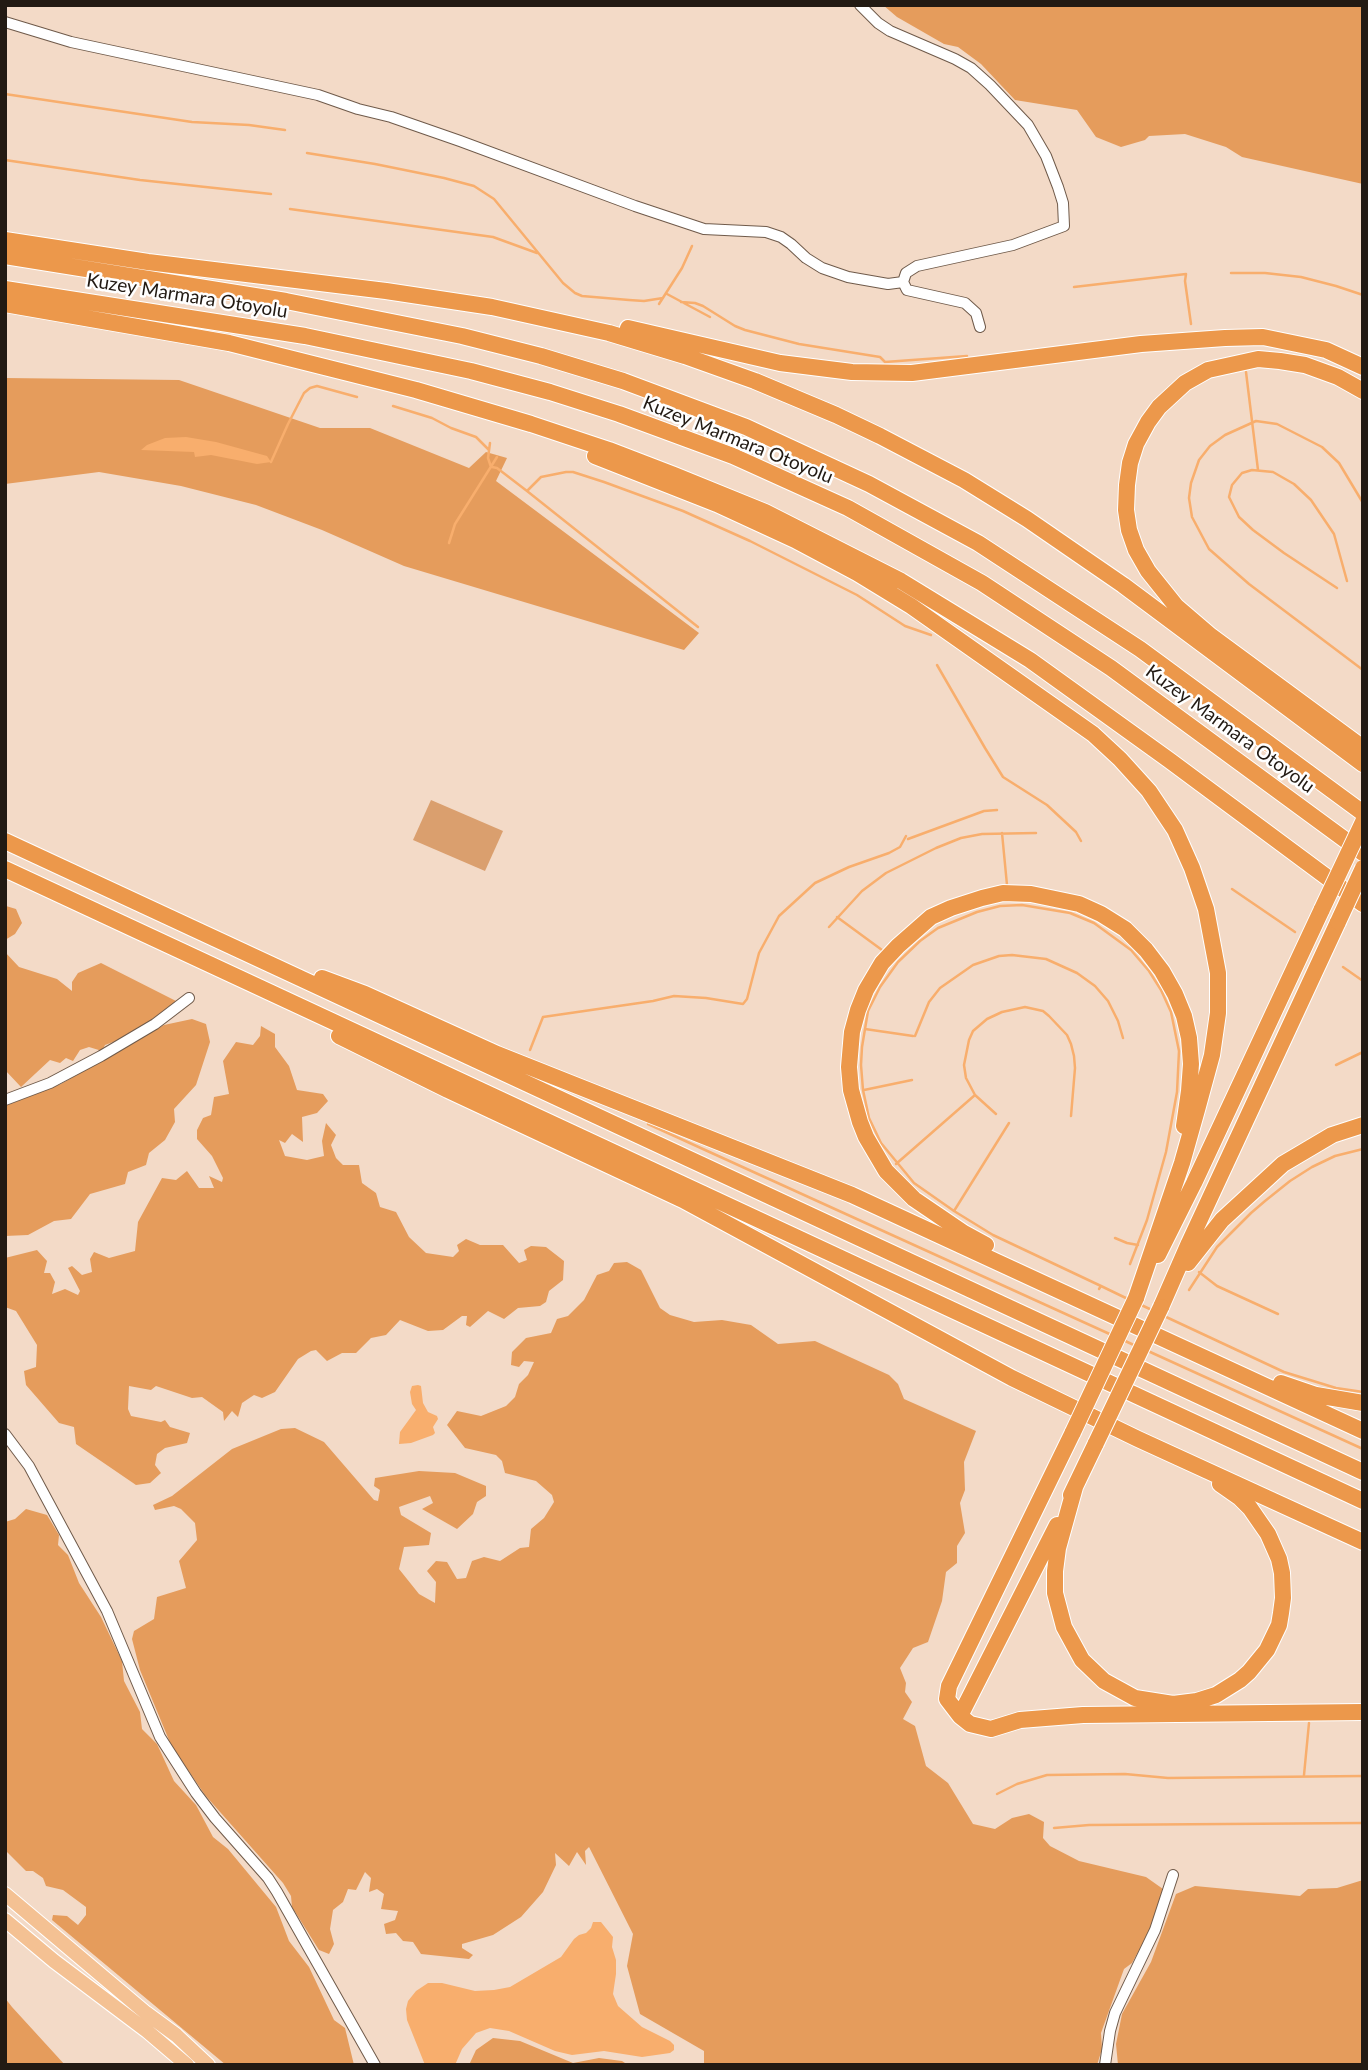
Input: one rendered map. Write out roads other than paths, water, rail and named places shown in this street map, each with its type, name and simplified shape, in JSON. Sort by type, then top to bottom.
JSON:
[{"type":"highway","points":[[5,240],[148,262],[418,296],[528,314],[651,345],[755,381],[880,436],[964,480],[1027,519],[1123,585],[1363,764]]},
{"type":"highway","name":"Kuzey Marmara Otoyolu","points":[[5,256],[286,301],[462,335],[623,381],[746,426],[869,484],[988,549],[1140,649],[1363,813]]},
{"type":"highway","name":"Kuzey Marmara Otoyolu","points":[[5,289],[305,336],[471,371],[551,392],[619,414],[733,456],[848,508],[982,583],[1111,668],[1363,853]]},
{"type":"highway","points":[[418,296],[471,296],[583,318],[780,363],[852,372],[912,373],[1165,342],[1250,337],[1263,337],[1326,350],[1363,367]]},
{"type":"highway","points":[[5,304],[242,346],[380,380],[503,415],[609,450],[724,494],[901,581],[993,636],[1087,700],[1363,904]]},
{"type":"highway","points":[[1363,391],[1338,377],[1305,365],[1280,361],[1258,359],[1208,370],[1185,383],[1159,407],[1148,422],[1136,444],[1130,463],[1126,510],[1136,550],[1149,572],[1176,606],[1211,636],[1363,748]]},
{"type":"highway","points":[[503,415],[561,442],[717,504],[795,540],[857,573],[955,636],[1094,734],[1149,791],[1175,830],[1206,909],[1218,973],[1218,1013],[1212,1055],[1182,1163],[1136,1298]]},
{"type":"highway","points":[[1363,822],[1194,1183],[949,1686],[947,1699],[970,1724],[991,1729],[1020,1720],[1083,1715],[1363,1712]]},
{"type":"highway","points":[[5,841],[1363,1472]]},
{"type":"highway","points":[[960,1716],[1045,1549],[1161,1307],[1363,868]]},
{"type":"highway","points":[[5,869],[1363,1500]]},
{"type":"highway","points":[[1066,1293],[1046,1277],[964,1233],[914,1199],[887,1171],[873,1150],[860,1122],[851,1090],[849,1067],[852,1032],[858,1010],[882,963],[931,917],[951,908],[1003,893],[1031,894],[1079,904],[1125,929],[1162,971],[1184,1016],[1191,1064],[1184,1126],[1161,1219]]},
{"type":"highway","points":[[276,966],[306,973],[365,994],[497,1054],[827,1184],[906,1218],[1363,1431]]},
{"type":"highway","points":[[278,996],[335,1034],[683,1200],[1012,1378],[1363,1542]]},
{"type":"highway","points":[[1161,1307],[1188,1262],[1240,1202],[1283,1164],[1306,1149],[1332,1135],[1363,1125]]},
{"type":"highway","points":[[1265,1180],[1318,1150],[1363,1136]]},
{"type":"highway","points":[[1168,1342],[1213,1353],[1299,1390],[1363,1403]]},
{"type":"highway","points":[[1075,1486],[1056,1558],[1055,1593],[1064,1628],[1075,1650],[1090,1669],[1116,1689],[1135,1698],[1164,1703],[1196,1701],[1216,1695],[1240,1680],[1260,1660],[1279,1625],[1283,1598],[1280,1566],[1274,1546],[1259,1519],[1229,1489],[1166,1458],[1138,1439]]},
{"type":"main road","points":[[5,1894],[146,2013],[176,2035],[208,2065]]},
{"type":"main road","points":[[5,1920],[54,1962],[147,2031],[187,2065]]},
{"type":"street","points":[[860,5],[890,31],[971,68],[1009,103],[1028,125],[1045,156],[1063,203],[1064,226],[1013,245],[917,266],[906,273],[904,286],[912,292],[965,303],[976,313],[980,327]]},
{"type":"street","points":[[5,22],[71,42],[318,95],[425,128],[704,229],[766,232],[781,237],[822,268],[848,277],[888,284],[903,282]]},
{"type":"street","points":[[5,1100],[50,1083],[101,1056],[155,1024],[189,998]]},
{"type":"street","points":[[5,1434],[29,1466],[107,1611],[125,1648],[160,1737],[209,1810],[268,1878],[375,2065]]},
{"type":"street","points":[[1105,2065],[1115,2013],[1156,1930],[1172,1875]]},
{"type":"waterway","points":[[5,94],[192,122],[285,130]]},
{"type":"waterway","points":[[307,153],[375,164],[474,186],[494,199],[563,283],[575,293],[582,296],[644,301],[663,298]]},
{"type":"waterway","points":[[5,160],[140,180],[271,194]]},
{"type":"waterway","points":[[290,209],[493,237],[537,253]]},
{"type":"waterway","points":[[659,304],[682,268],[692,246]]},
{"type":"waterway","points":[[1231,273],[1301,277],[1363,295]]},
{"type":"waterway","points":[[1074,287],[1186,274],[1191,324]]},
{"type":"waterway","points":[[667,294],[710,317]]},
{"type":"waterway","points":[[681,302],[703,306],[745,330],[799,344],[880,357],[885,362],[967,356]]},
{"type":"waterway","points":[[1246,372],[1258,470]]},
{"type":"waterway","points":[[271,462],[304,393],[310,388],[317,386],[357,397]]},
{"type":"waterway","points":[[393,406],[432,418],[476,437],[489,450]]},
{"type":"waterway","points":[[1363,503],[1339,463],[1322,447],[1277,424],[1256,421],[1225,435],[1210,446],[1199,460],[1189,498],[1192,517],[1209,549],[1249,584],[1363,670]]},
{"type":"waterway","points":[[490,443],[488,458],[491,467]]},
{"type":"waterway","points":[[449,543],[455,524],[497,457]]},
{"type":"waterway","points":[[492,467],[527,491],[698,627]]},
{"type":"waterway","points":[[1337,588],[1284,553],[1239,517],[1229,497],[1232,485],[1242,473],[1252,470],[1273,472],[1294,484],[1311,500],[1334,534],[1347,581]]},
{"type":"waterway","points":[[527,491],[541,477],[566,472],[604,482],[683,511],[750,541],[857,595],[905,626],[931,635]]},
{"type":"waterway","points":[[937,665],[1003,777],[1047,805],[1076,832],[1081,841]]},
{"type":"waterway","points":[[908,839],[984,811],[997,810]]},
{"type":"waterway","points":[[1002,833],[1007,885]]},
{"type":"waterway","points":[[829,927],[862,891],[886,873],[936,848],[961,838],[982,834],[1036,833]]},
{"type":"waterway","points":[[530,1050],[543,1017],[674,996],[743,1004],[747,999],[759,953],[779,916],[815,883],[889,853],[900,847],[906,836]]},
{"type":"waterway","points":[[1232,889],[1295,932]]},
{"type":"waterway","points":[[1101,1286],[993,1235],[914,1183],[881,1143],[869,1118],[861,1065],[868,1011],[880,987],[898,962],[938,928],[1000,906],[1022,905],[1070,913],[1094,923],[1131,950],[1161,990],[1171,1012],[1179,1051],[1177,1092],[1166,1152],[1147,1220],[1130,1264]]},
{"type":"waterway","points":[[837,917],[882,950]]},
{"type":"waterway","points":[[915,1036],[929,1002],[940,988],[973,965],[999,956],[1012,955],[1046,959],[1077,973],[1095,986],[1108,1001],[1123,1038]]},
{"type":"waterway","points":[[1343,967],[1363,981]]},
{"type":"waterway","points":[[996,1114],[975,1095],[966,1078],[964,1065],[969,1040],[973,1031],[987,1019],[1002,1012],[1025,1007],[1043,1011],[1067,1035],[1071,1044],[1075,1068],[1071,1116]]},
{"type":"waterway","points":[[865,1029],[913,1036]]},
{"type":"waterway","points":[[1336,1065],[1363,1052]]},
{"type":"waterway","points":[[864,1090],[912,1080]]},
{"type":"waterway","points":[[896,1164],[975,1095]]},
{"type":"waterway","points":[[954,1211],[1009,1123]]},
{"type":"waterway","points":[[648,1124],[1114,1336]]},
{"type":"waterway","points":[[1189,1290],[1217,1247],[1265,1201],[1312,1167],[1335,1156],[1363,1149]]},
{"type":"waterway","points":[[1115,1238],[1138,1245]]},
{"type":"waterway","points":[[1199,1272],[1217,1286],[1278,1314]]},
{"type":"waterway","points":[[1099,1289],[1101,1286],[1130,1300]]},
{"type":"waterway","points":[[1139,1304],[1152,1310]]},
{"type":"waterway","points":[[1164,1316],[1284,1372],[1336,1388],[1363,1392]]},
{"type":"waterway","points":[[1123,1340],[1136,1346]]},
{"type":"waterway","points":[[1148,1351],[1363,1449]]},
{"type":"waterway","points":[[1304,1775],[1309,1723]]},
{"type":"waterway","points":[[997,1794],[1017,1784],[1047,1775],[1125,1774],[1168,1778],[1363,1776]]},
{"type":"waterway","points":[[1054,1828],[1089,1825],[1363,1823]]}]
